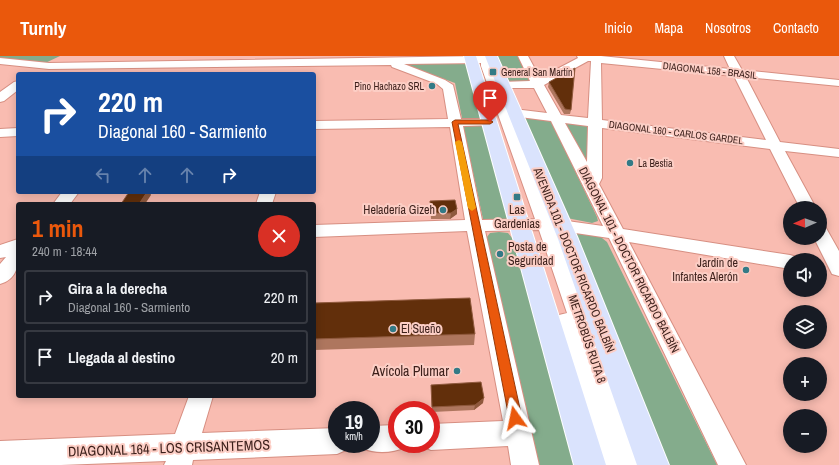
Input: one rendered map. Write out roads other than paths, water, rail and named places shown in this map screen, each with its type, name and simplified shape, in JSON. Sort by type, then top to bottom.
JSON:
[{"type":"main road","name":"AVENIDA 101 - DOCTOR RICARDO BALBÍN","points":[[482,58],[502,85],[514,113],[541,224],[590,465]]},
{"type":"main road","name":"AVENIDA 101 - DOCTOR RICARDO BALBÍN","points":[[482,58],[490,122],[541,224],[653,465]]},
{"type":"street","points":[[35,72],[43,66],[65,56]]},
{"type":"street","name":"DIAGONAL 101 - DOCTOR RICARDO BALBÍN","points":[[523,56],[591,184],[732,465]]},
{"type":"street","points":[[729,56],[804,201]]},
{"type":"street","points":[[502,85],[538,84],[590,57],[596,122],[594,178],[591,184]]},
{"type":"street","name":"DIAGONAL 158 - BRASIL","points":[[590,57],[839,83]]},
{"type":"street","points":[[443,58],[475,226],[525,465]]},
{"type":"street","points":[[0,61],[43,66],[180,60],[482,58]]},
{"type":"street","name":"METROBÚS RUTA 8","points":[[482,58],[541,224],[631,465]]},
{"type":"street","points":[[308,72],[311,59]]},
{"type":"street","points":[[395,59],[396,65],[441,82],[449,87]]},
{"type":"street","points":[[170,72],[180,60]]},
{"type":"street","points":[[0,98],[16,86]]},
{"type":"street","name":"DIAGONAL 160 - CARLOS GARDEL","points":[[514,113],[839,153]]},
{"type":"street","points":[[316,126],[490,122]]},
{"type":"street","points":[[0,133],[16,132]]},
{"type":"street","points":[[316,231],[541,224],[614,232],[783,261]]},
{"type":"street","name":"METROBÚS RUTA 8","points":[[541,224],[614,465]]},
{"type":"street","points":[[0,240],[16,240]]},
{"type":"street","points":[[826,245],[839,270]]},
{"type":"street","points":[[0,252],[16,246]]},
{"type":"street","points":[[0,277],[16,257]]},
{"type":"street","points":[[827,268],[839,270]]},
{"type":"street","points":[[181,456],[200,398]]},
{"type":"street","points":[[440,437],[518,433]]},
{"type":"street","name":"DIAGONAL 164 - LOS CRISANTEMOS","points":[[0,454],[119,457],[181,456],[328,441]]},
{"type":"place","name":"General San Martín","points":[[493,72]]},
{"type":"place","name":"Pino Hachazo SRL","points":[[432,86]]},
{"type":"place","name":"La Bestia","points":[[630,163]]},
{"type":"place","name":"Las Gardenias","points":[[517,197]]},
{"type":"place","name":"Heladería Gizeh","points":[[443,210]]},
{"type":"place","name":"Posta de Seguridad","points":[[500,254]]},
{"type":"place","name":"Jardín de Infantes Alerón","points":[[746,270]]},
{"type":"place","name":"El Sueño","points":[[393,329]]},
{"type":"place","name":"Avícola Plumar","points":[[457,371]]}]
